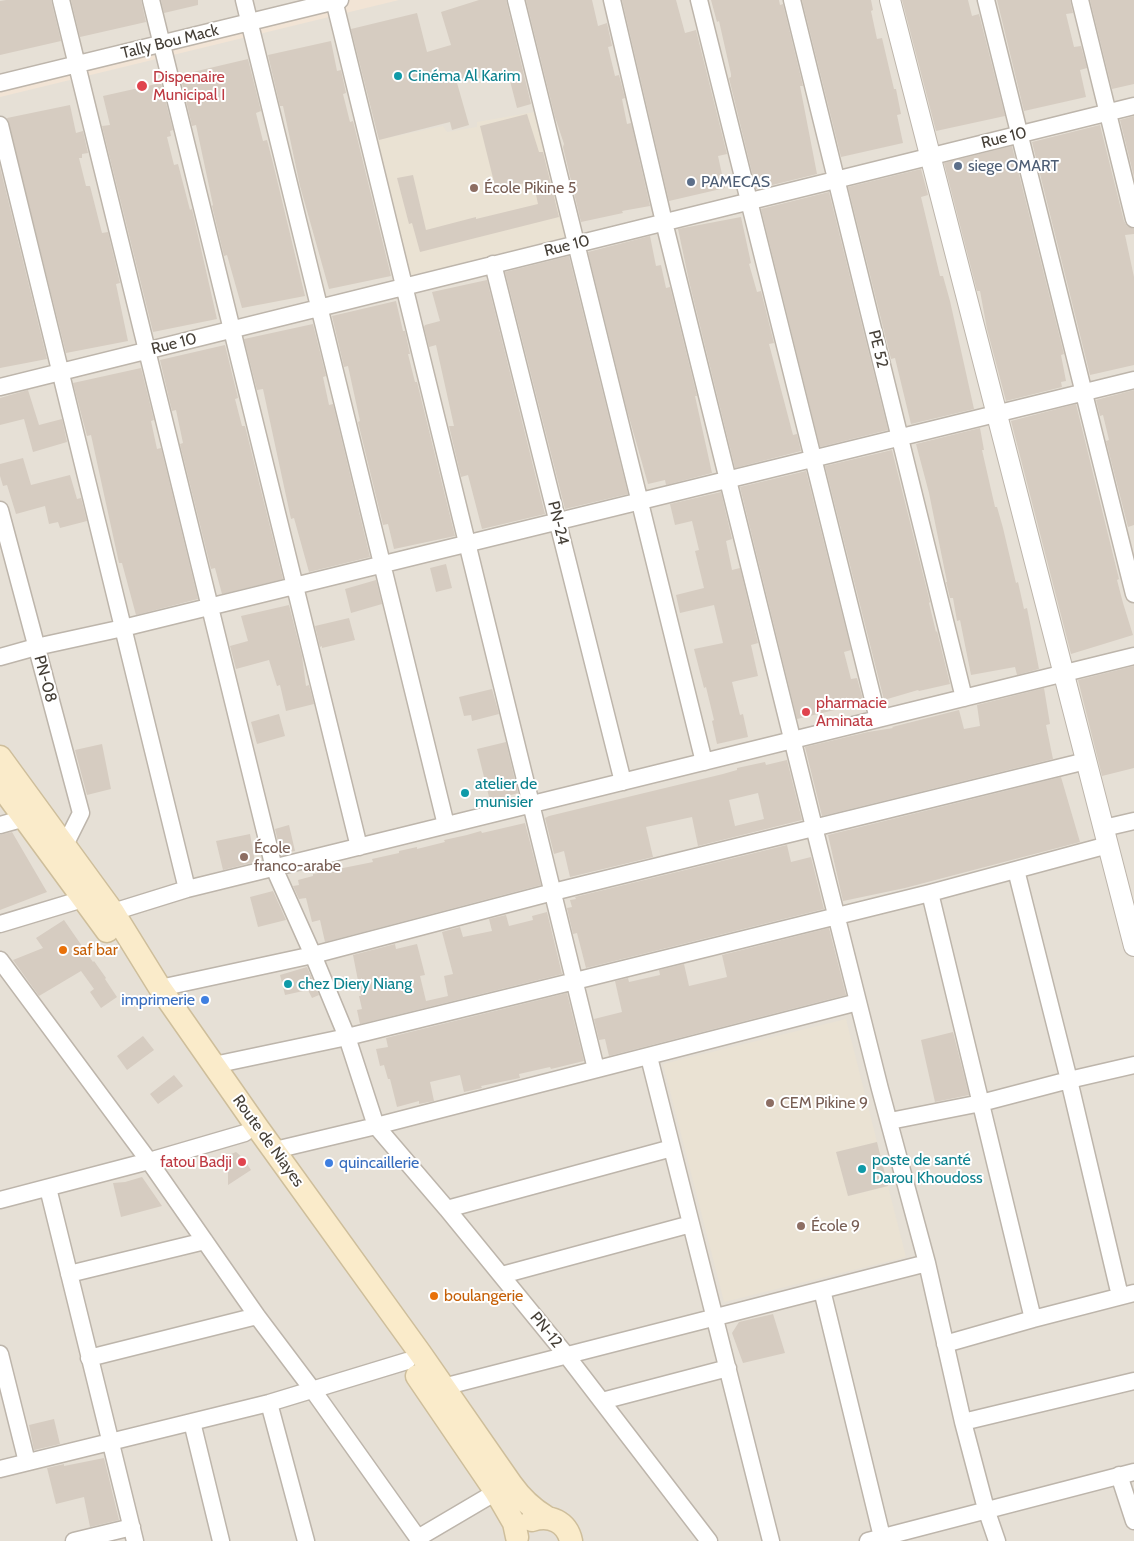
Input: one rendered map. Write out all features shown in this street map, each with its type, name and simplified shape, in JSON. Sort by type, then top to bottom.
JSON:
[{"type":"main road","name":"Route de Niayes","points":[[0,757],[113,912],[160,988],[520,1497],[534,1510],[562,1524],[572,1540]]},
{"type":"main road","name":"Route de Niayes","points":[[0,785],[148,988],[202,1072],[407,1361],[496,1492],[514,1523],[517,1539]]},
{"type":"main road","points":[[517,1539],[525,1524],[531,1520],[546,1517]]},
{"type":"street","points":[[61,0],[274,868],[313,955],[346,1037],[376,1126]]},
{"type":"street","points":[[151,0],[359,847]]},
{"type":"street","points":[[244,0],[446,825]]},
{"type":"street","points":[[336,0],[596,1069]]},
{"type":"street","name":"Tally Bou Mack","points":[[0,83],[336,0]]},
{"type":"street","points":[[516,0],[704,762]]},
{"type":"street","points":[[612,0],[664,222],[794,739],[814,827],[926,1263],[963,1422],[986,1509],[997,1541]]},
{"type":"street","points":[[699,0],[878,719]]},
{"type":"street","name":"PE 52","points":[[792,0],[964,698]]},
{"type":"street","points":[[890,0],[1134,946]]},
{"type":"street","points":[[986,0],[1134,594]]},
{"type":"street","points":[[1080,0],[1134,219]]},
{"type":"street","name":"Rue 10","points":[[0,387],[1134,106]]},
{"type":"street","points":[[0,125],[187,889]]},
{"type":"street","name":"PN-24","points":[[493,264],[623,782]]},
{"type":"street","points":[[0,657],[1134,380]]},
{"type":"street","name":"PN-08","points":[[0,510],[82,813],[65,845]]},
{"type":"street","points":[[113,912],[187,889],[1134,656]]},
{"type":"street","points":[[160,988],[313,955],[553,892],[1086,761]]},
{"type":"street","points":[[0,825],[25,818]]},
{"type":"street","points":[[214,1065],[346,1037],[930,893],[1016,870],[1106,837],[1134,821]]},
{"type":"street","points":[[945,1344],[1127,1295],[1069,1080],[1016,870]]},
{"type":"street","points":[[930,893],[1033,1319]]},
{"type":"street","points":[[0,924],[83,899]]},
{"type":"street","points":[[0,960],[149,1161],[257,1316],[312,1389],[419,1540],[496,1492]]},
{"type":"street","points":[[275,1150],[376,1126],[858,1002]]},
{"type":"street","points":[[648,1056],[772,1541]]},
{"type":"street","points":[[890,1121],[981,1103],[1134,1065]]},
{"type":"street","name":"PN-12","points":[[376,1126],[447,1208],[567,1356],[709,1541]]},
{"type":"street","points":[[0,1200],[149,1161],[245,1132]]},
{"type":"street","points":[[447,1208],[672,1148]]},
{"type":"street","points":[[48,1188],[133,1534],[74,1541]]},
{"type":"street","points":[[502,1275],[691,1224]]},
{"type":"street","points":[[69,1274],[205,1241]]},
{"type":"street","points":[[443,1387],[926,1263]]},
{"type":"street","points":[[822,1290],[875,1539],[1126,1474],[1134,1521]]},
{"type":"street","points":[[89,1358],[257,1316]]},
{"type":"street","points":[[0,1354],[27,1462]]},
{"type":"street","points":[[0,1469],[269,1403],[407,1361]]},
{"type":"street","points":[[602,1400],[728,1368]]},
{"type":"street","points":[[963,1422],[1134,1381]]},
{"type":"street","points":[[269,1403],[306,1541]]},
{"type":"street","points":[[192,1422],[221,1541]]},
{"type":"shaded area","points":[[0,0],[1134,0],[1134,1541],[0,1541]]},
{"type":"shaded area","points":[[305,0],[399,0],[0,97],[0,75]]},
{"type":"shaded area","name":"École Pikine 5","points":[[540,111],[572,237],[410,277],[377,140],[443,126],[447,132],[477,127],[477,122]]},
{"type":"shaded area","points":[[846,1019],[877,1142],[837,1152],[848,1196],[888,1186],[906,1257],[724,1302],[663,1064]]},
{"type":"building","points":[[51,0],[61,41],[0,55],[0,1]]},
{"type":"building","points":[[71,0],[141,0],[146,22],[80,37]]},
{"type":"building","points":[[161,0],[198,0],[198,5],[164,13]]},
{"type":"building","points":[[479,0],[506,0],[531,104],[517,108],[509,77],[495,80],[494,75],[457,83],[469,125],[452,130],[450,122],[379,140],[351,29],[417,13],[427,52],[451,45],[441,12]]},
{"type":"building","points":[[526,0],[592,0],[598,26],[607,23],[612,46],[608,47],[615,76],[619,75],[625,98],[622,99],[627,124],[631,123],[650,206],[581,222],[563,147],[564,144],[555,117]]},
{"type":"building","points":[[622,0],[676,0],[685,33],[696,30],[727,154],[718,156],[725,188],[669,201]]},
{"type":"building","points":[[711,0],[779,0],[780,5],[783,4],[803,86],[800,86],[817,174],[756,189],[729,78],[731,74],[719,21],[717,22]]},
{"type":"building","points":[[802,0],[871,0],[873,10],[871,11],[877,39],[882,38],[894,89],[896,89],[901,114],[897,115],[903,143],[841,157]]},
{"type":"building","points":[[902,0],[968,0],[972,16],[979,14],[1005,116],[936,131]]},
{"type":"building","points":[[997,0],[1070,0],[1073,13],[1066,14],[1074,47],[1081,46],[1087,68],[1080,70],[1086,97],[1024,111]]},
{"type":"building","points":[[1090,0],[1134,0],[1134,84],[1112,89]]},
{"type":"building","points":[[331,41],[337,71],[341,70],[346,93],[343,94],[350,122],[353,121],[391,276],[329,289],[300,186],[283,106],[280,106],[268,55]]},
{"type":"building","points":[[248,59],[261,111],[256,113],[263,141],[267,140],[305,296],[242,308],[227,255],[224,256],[196,125],[192,126],[180,75]]},
{"type":"building","points":[[161,83],[173,130],[170,131],[171,136],[167,137],[174,165],[178,164],[190,210],[192,209],[217,319],[153,332],[102,126],[110,125],[103,96]]},
{"type":"building","points":[[70,105],[76,133],[83,131],[88,153],[82,154],[82,158],[79,158],[86,186],[90,186],[102,233],[108,232],[120,283],[116,284],[128,341],[66,353],[7,118]]},
{"type":"building","points":[[527,114],[539,152],[543,152],[559,217],[420,252],[412,223],[409,224],[397,178],[413,175],[426,230],[538,204],[533,181],[496,190],[480,126]]},
{"type":"building","points":[[1134,116],[1134,177],[1120,120]]},
{"type":"building","points":[[1100,125],[1124,221],[1127,226],[1134,229],[1134,234],[1125,235],[1134,277],[1134,365],[1090,375],[1032,142]]},
{"type":"building","points":[[1012,146],[1064,354],[1061,355],[1066,381],[1061,382],[1062,387],[1006,401],[987,329],[980,291],[977,291],[944,163]]},
{"type":"building","points":[[0,167],[47,359],[0,368]]},
{"type":"building","points":[[921,169],[928,195],[921,197],[940,276],[943,276],[950,301],[974,409],[911,424],[895,358],[891,359],[848,187]]},
{"type":"building","points":[[829,192],[888,430],[820,447],[761,209]]},
{"type":"building","points":[[741,217],[751,263],[749,264],[757,292],[761,291],[774,343],[769,344],[793,435],[797,434],[801,451],[735,468],[678,229]]},
{"type":"building","points":[[650,236],[656,266],[661,265],[666,288],[670,287],[697,396],[695,396],[712,473],[666,485],[665,480],[648,484],[627,410],[588,252]]},
{"type":"building","points":[[569,256],[628,494],[565,509],[505,272]]},
{"type":"building","points":[[487,280],[545,514],[482,529],[468,475],[461,477],[449,426],[454,426],[436,345],[429,347],[424,327],[425,325],[440,321],[432,292]]},
{"type":"building","points":[[396,301],[455,536],[394,549],[388,524],[383,525],[358,422],[360,421],[348,366],[344,367],[332,316]]},
{"type":"building","points":[[313,324],[326,376],[323,377],[329,405],[333,404],[370,557],[309,572],[294,518],[291,519],[263,389],[257,390],[244,339]]},
{"type":"building","points":[[225,345],[238,398],[235,399],[242,426],[245,426],[283,579],[222,594],[215,568],[211,569],[180,444],[183,443],[176,410],[172,411],[160,360]]},
{"type":"building","points":[[141,368],[154,420],[151,421],[157,449],[161,448],[198,599],[136,615],[122,563],[119,563],[91,435],[87,436],[73,383]]},
{"type":"building","points":[[28,390],[39,425],[62,419],[67,442],[33,452],[24,419],[0,425],[0,398]]},
{"type":"building","points":[[1134,390],[1134,525],[1128,527],[1106,441],[1109,440],[1103,415],[1100,416],[1096,400]]},
{"type":"building","points":[[1076,404],[1119,579],[1117,580],[1133,635],[1071,654],[1011,421]]},
{"type":"building","points":[[980,428],[984,450],[982,450],[995,507],[997,507],[1003,528],[1024,609],[1027,608],[1039,669],[1017,675],[1015,667],[971,675],[960,620],[957,621],[953,598],[950,598],[946,582],[929,493],[916,444]]},
{"type":"building","points":[[892,450],[950,684],[918,690],[884,700],[825,466]]},
{"type":"building","points":[[23,458],[31,485],[70,475],[77,499],[81,498],[87,521],[60,528],[58,522],[49,524],[45,506],[16,514],[7,485],[3,486],[0,476],[0,464]]},
{"type":"building","points":[[806,471],[851,650],[844,652],[851,679],[857,678],[864,703],[797,719],[740,487]]},
{"type":"building","points":[[721,492],[732,539],[726,541],[732,570],[740,568],[758,643],[751,645],[758,676],[732,682],[740,715],[743,714],[748,737],[717,744],[712,721],[714,720],[694,649],[723,643],[714,605],[680,613],[676,595],[704,588],[695,551],[699,550],[692,521],[675,525],[670,504]]},
{"type":"building","points":[[446,564],[452,588],[436,592],[430,568]]},
{"type":"building","points":[[376,580],[382,604],[351,613],[345,589]]},
{"type":"building","points":[[289,605],[302,656],[306,686],[309,685],[314,704],[286,711],[280,685],[277,686],[269,660],[236,669],[230,646],[248,641],[241,616]]},
{"type":"building","points":[[349,618],[355,640],[320,647],[315,626]]},
{"type":"building","points":[[1134,666],[1134,768],[1102,776],[1078,680]]},
{"type":"building","points":[[1044,688],[1050,724],[1046,725],[1053,759],[822,816],[805,747],[893,728],[959,710],[964,729],[980,726],[977,705]]},
{"type":"building","points":[[492,689],[499,714],[472,721],[471,715],[464,716],[459,697]]},
{"type":"building","points":[[279,714],[285,736],[257,744],[251,722]]},
{"type":"building","points":[[506,742],[518,793],[490,801],[477,749]]},
{"type":"building","points":[[102,744],[111,789],[87,795],[75,750]]},
{"type":"building","points":[[787,760],[802,820],[698,846],[692,817],[646,827],[653,857],[570,877],[564,851],[554,854],[545,818],[549,816],[723,774],[737,770],[737,768],[765,762],[766,765]],"holes":[[[758,793],[764,819],[735,826],[729,800]]]},
{"type":"building","points":[[1061,777],[1080,842],[905,888],[843,901],[828,835]]},
{"type":"building","points":[[525,823],[541,885],[325,942],[320,920],[312,922],[306,898],[299,899],[293,886],[299,885],[298,880],[313,876],[313,874],[373,862],[372,859],[399,853],[399,851],[417,847],[417,849],[481,831],[482,833]]},
{"type":"building","points":[[289,825],[295,851],[281,854],[275,829]]},
{"type":"building","points":[[12,832],[47,892],[0,910],[0,835]]},
{"type":"building","points":[[250,834],[255,862],[223,870],[216,841]]},
{"type":"building","points":[[787,845],[791,862],[811,857],[824,909],[586,968],[577,933],[573,934],[567,908],[572,907],[570,900],[576,899],[575,897]]},
{"type":"building","points":[[273,891],[286,920],[258,927],[250,897]]},
{"type":"building","points":[[547,912],[562,974],[360,1024],[357,1010],[362,1009],[359,996],[361,996],[353,955],[395,944],[396,949],[417,944],[425,975],[420,976],[426,1001],[448,996],[444,976],[453,974],[442,932],[460,927],[463,937],[492,931],[489,919],[506,915],[509,926],[533,920],[532,916]]},
{"type":"building","points":[[64,920],[106,978],[117,997],[101,1008],[90,992],[94,989],[81,971],[39,996],[13,960],[43,948],[36,938]]},
{"type":"building","points":[[829,928],[846,995],[609,1056],[605,1039],[599,1040],[594,1019],[622,1012],[615,981],[628,978],[629,982],[660,975],[659,970],[684,964],[689,986],[727,977],[722,955]]},
{"type":"building","points":[[307,967],[319,995],[312,998],[308,990],[285,995],[280,975]]},
{"type":"building","points":[[567,993],[584,1061],[519,1074],[520,1078],[481,1086],[482,1088],[464,1092],[460,1075],[430,1082],[434,1101],[419,1104],[419,1101],[397,1107],[390,1079],[388,1079],[384,1065],[380,1066],[376,1049],[388,1047],[386,1038]]},
{"type":"building","points":[[953,1032],[969,1095],[935,1102],[921,1040]]},
{"type":"building","points":[[143,1036],[154,1050],[127,1070],[117,1056]]},
{"type":"building","points":[[174,1075],[183,1086],[158,1104],[150,1094]]},
{"type":"building","name":"poste de santé Darou Khoudoss","points":[[877,1142],[888,1186],[848,1196],[836,1152]]},
{"type":"building","points":[[236,1152],[243,1158],[251,1170],[228,1185],[228,1168],[221,1158]]},
{"type":"building","points":[[142,1177],[162,1206],[121,1217],[113,1183]]},
{"type":"building","points":[[773,1314],[785,1353],[743,1363],[732,1333],[739,1322]]},
{"type":"building","points":[[54,1419],[60,1444],[34,1450],[29,1425]]},
{"type":"building","points":[[104,1458],[119,1520],[90,1527],[84,1497],[56,1504],[47,1468]]},
{"type":"place","name":"Cinéma Al Karim","points":[[398,76]]},
{"type":"place","name":"Dispenaire Municipal I","points":[[142,86]]},
{"type":"place","name":"siege OMART","points":[[958,166]]},
{"type":"place","name":"PAMECAS","points":[[691,182]]},
{"type":"place","name":"École Pikine 5","points":[[474,188]]},
{"type":"place","name":"pharmacie Aminata","points":[[806,712]]},
{"type":"place","name":"atelier de munisier","points":[[465,793]]},
{"type":"place","name":"École franco-arabe","points":[[244,857]]},
{"type":"place","name":"saf bar","points":[[63,950]]},
{"type":"place","name":"chez Diery Niang","points":[[288,984]]},
{"type":"place","name":"imprimerie","points":[[205,1000]]},
{"type":"place","name":"CEM Pikine 9","points":[[770,1103]]},
{"type":"place","name":"fatou Badji","points":[[242,1162]]},
{"type":"place","name":"quincaillerie","points":[[329,1163]]},
{"type":"place","name":"poste de santé Darou Khoudoss","points":[[862,1169]]},
{"type":"place","name":"École 9","points":[[801,1226]]},
{"type":"place","name":"boulangerie","points":[[434,1296]]}]
